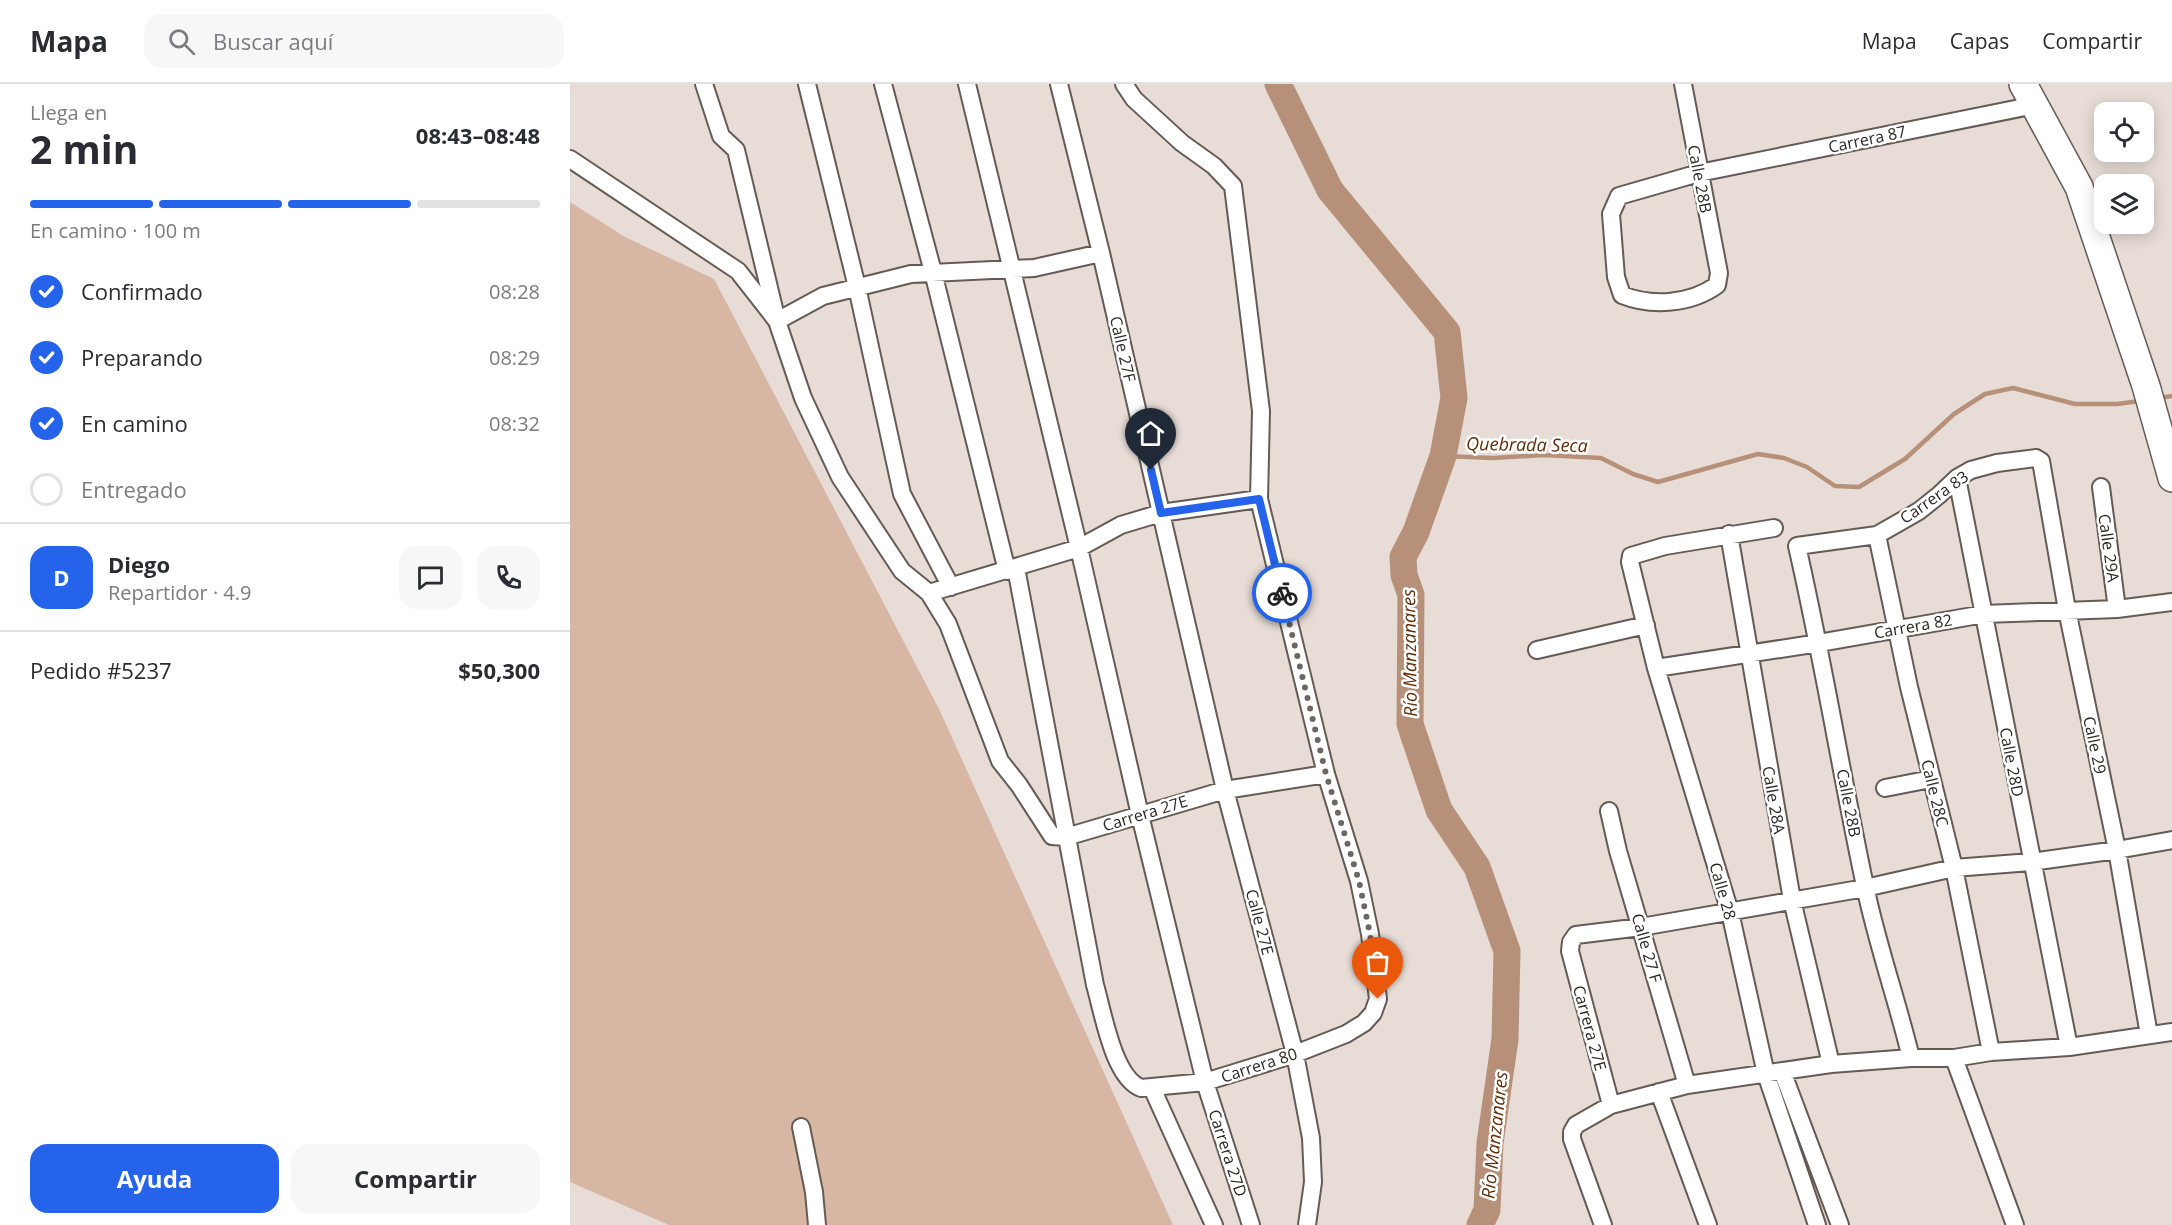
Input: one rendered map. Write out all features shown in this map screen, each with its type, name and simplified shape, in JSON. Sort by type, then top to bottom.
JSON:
[{"type":"highway","points":[[2029,94],[2079,187],[2146,386],[2172,478]]},
{"type":"street","points":[[704,84],[721,136],[736,150],[777,321],[803,398],[840,477],[902,571],[928,593],[948,624],[1000,760],[1052,836],[1066,837]]},
{"type":"street","points":[[807,84],[857,287],[902,494],[951,587]]},
{"type":"street","points":[[883,84],[1011,570],[1095,985],[1113,1048],[1124,1074],[1134,1085],[1141,1088],[1152,1088],[1214,1225]]},
{"type":"street","name":"Carrera 27D","points":[[967,84],[1205,1082],[1251,1225]]},
{"type":"street","name":"Calle 27F","points":[[1059,84],[1101,253],[1225,790]]},
{"type":"street","points":[[1124,84],[1134,99],[1182,143],[1214,166],[1233,186],[1261,411],[1259,499],[1326,774]]},
{"type":"street","name":"Calle 28B","points":[[1683,84],[1719,273],[1717,285],[1708,292],[1665,303],[1636,301],[1622,295],[1616,277],[1611,214],[1619,196],[1699,173]]},
{"type":"street","name":"Carrera 87","points":[[1699,173],[2029,94]]},
{"type":"street","points":[[570,159],[738,271],[777,321]]},
{"type":"street","points":[[777,321],[823,296],[911,274],[1034,268],[1101,253]]},
{"type":"street","name":"Carrera 83","points":[[1797,546],[1877,535],[1919,511],[1957,478],[1971,470],[1997,463],[2036,458]]},
{"type":"street","name":"Calle 29","points":[[2036,458],[2041,461],[2067,610],[2117,850],[2149,1035]]},
{"type":"street","name":"Calle 28D","points":[[1957,478],[2068,1047]]},
{"type":"street","name":"Calle 29A","points":[[2101,487],[2117,609]]},
{"type":"street","points":[[928,593],[1079,548],[1121,525],[1161,513],[1259,499]]},
{"type":"street","points":[[1729,534],[1774,528]]},
{"type":"street","name":"Calle 28","points":[[1729,534],[1665,546],[1631,556],[1630,562],[1656,668],[1730,912],[1817,1225]]},
{"type":"street","name":"Calle 28A","points":[[1729,534],[1792,900],[1831,1064]]},
{"type":"street","name":"Calle 28C","points":[[1877,535],[1930,779],[1954,868],[1991,1052]]},
{"type":"street","name":"Calle 28B","points":[[1797,546],[1820,643],[1866,888],[1911,1058]]},
{"type":"street","name":"Carrera 82","points":[[1656,668],[1820,643],[1984,614],[2117,609],[2172,602]]},
{"type":"street","points":[[1537,650],[1646,625]]},
{"type":"street","name":"Carrera 27E","points":[[1066,837],[1225,790],[1326,774]]},
{"type":"street","name":"Carrera 80","points":[[1152,1088],[1205,1082],[1295,1054],[1346,1034],[1355,1029],[1373,1012],[1378,999],[1370,934],[1359,881],[1326,774]]},
{"type":"street","points":[[1885,788],[1930,779]]},
{"type":"street","name":"Calle 27E","points":[[1225,790],[1295,1054]]},
{"type":"street","name":"Calle 27 F","points":[[1609,811],[1618,851],[1687,1085]]},
{"type":"street","points":[[1641,927],[1866,888],[1954,868],[2031,862],[2172,840]]},
{"type":"street","name":"Carrera 27E","points":[[1611,1105],[1570,951],[1571,942],[1576,935],[1641,927]]},
{"type":"street","points":[[1603,1225],[1572,1139],[1572,1132],[1576,1125],[1611,1105],[1687,1085],[1831,1064],[1911,1058],[1954,1058],[1991,1052],[2068,1047],[2172,1032]]},
{"type":"street","points":[[1295,1054],[1311,1138],[1313,1182],[1307,1225]]},
{"type":"street","points":[[1954,1058],[2015,1225]]},
{"type":"street","name":"Calle 28","points":[[1774,1073],[1839,1225]]},
{"type":"street","points":[[1659,1092],[1708,1225]]},
{"type":"street","points":[[801,1127],[814,1192],[817,1225]]},
{"type":"shaded area","points":[[570,202],[625,237],[714,279],[939,709],[1173,1225],[669,1225],[570,1182]]},
{"type":"waterway","name":"Río Manzanares","points":[[1278,84],[1330,190],[1447,332],[1454,398],[1443,456],[1416,532],[1403,557],[1404,575],[1411,595],[1410,724],[1439,810],[1477,867],[1507,951],[1505,1039],[1490,1143],[1487,1210],[1480,1225]]},
{"type":"waterway","name":"Quebrada Seca","points":[[1443,456],[1493,458],[1544,455],[1601,458],[1633,474],[1658,482],[1758,454],[1784,458],[1807,467],[1835,486],[1859,487],[1905,459],[1954,414],[1985,394],[2013,388],[2075,404],[2117,404],[2140,401]]},
{"type":"waterway","name":"Quebrada Seca","points":[[2160,398],[2172,396]]},
{"type":"way so far","points":[[1282,593],[1326,774],[1359,881],[1370,934],[1378,999]]},
{"type":"route","points":[[1151,470],[1161,513],[1259,499],[1282,593]]}]
